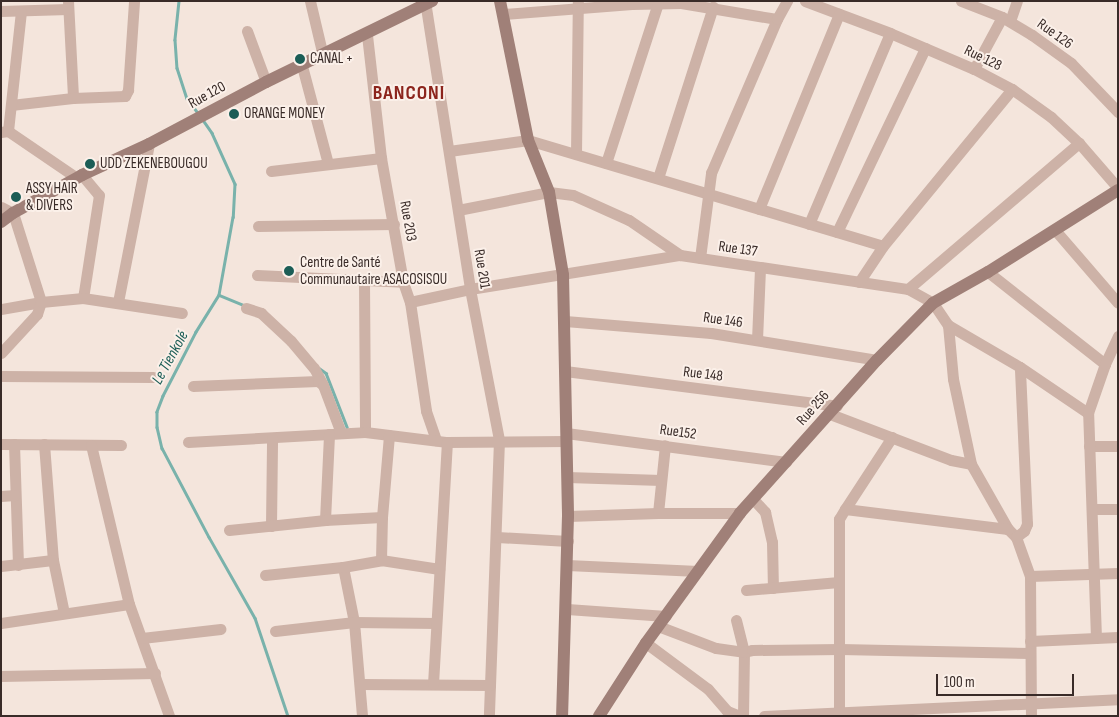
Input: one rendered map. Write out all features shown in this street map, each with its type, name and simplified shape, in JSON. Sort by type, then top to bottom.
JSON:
[{"type":"main road","name":"Rue 120","points":[[1,222],[80,176],[149,144],[266,82],[367,35],[427,2]]},
{"type":"main road","points":[[501,8],[528,140],[549,192],[563,275],[568,541],[562,716]]},
{"type":"main road","name":"Rue 256","points":[[599,716],[646,643],[740,513],[877,360],[933,303],[988,272],[1118,189]]},
{"type":"street","points":[[11,105],[73,98],[125,96],[128,90],[134,1]]},
{"type":"street","points":[[310,1],[323,56]]},
{"type":"street","points":[[700,258],[711,173],[777,18],[787,1]]},
{"type":"street","name":"Rue 128","points":[[805,1],[890,33],[974,69],[1012,89],[1051,117],[1079,143],[1118,189]]},
{"type":"street","name":"Rue 126","points":[[961,1],[1006,19],[1032,34],[1071,64],[1118,112]]},
{"type":"street","points":[[974,69],[1017,1]]},
{"type":"street","name":"Rue 201","points":[[427,2],[470,289],[499,440],[497,537],[489,716]]},
{"type":"street","points":[[501,8],[632,2],[709,5],[777,18]]},
{"type":"street","points":[[606,163],[658,3]]},
{"type":"street","points":[[1,11],[21,12],[68,5],[73,98]]},
{"type":"street","points":[[576,154],[578,5]]},
{"type":"street","points":[[658,178],[709,5]]},
{"type":"street","points":[[21,12],[11,105],[5,132],[80,176],[99,195],[83,298]]},
{"type":"street","points":[[759,209],[839,14]]},
{"type":"street","points":[[247,31],[266,82]]},
{"type":"street","points":[[809,224],[890,33]]},
{"type":"street","name":"Rue 203","points":[[367,35],[380,158],[394,224],[403,282],[410,302],[426,411],[441,441]]},
{"type":"street","points":[[837,232],[925,48]]},
{"type":"street","points":[[302,66],[328,164]]},
{"type":"street","points":[[859,282],[883,246],[1012,89]]},
{"type":"street","points":[[449,151],[528,140],[883,246]]},
{"type":"street","points":[[908,289],[1079,143]]},
{"type":"street","points":[[118,302],[149,144]]},
{"type":"street","points":[[270,171],[380,158]]},
{"type":"street","name":"Rue 137","points":[[458,210],[549,192],[572,195],[629,220],[680,255],[908,289],[933,303]]},
{"type":"street","points":[[1,207],[14,213],[40,302],[37,314],[1,353]]},
{"type":"street","points":[[258,226],[394,224]]},
{"type":"street","points":[[1055,230],[1118,303]]},
{"type":"street","points":[[410,302],[470,289],[680,255]]},
{"type":"street","points":[[756,340],[760,267]]},
{"type":"street","points":[[988,272],[1105,364]]},
{"type":"street","points":[[257,274],[403,282]]},
{"type":"street","points":[[364,281],[365,432]]},
{"type":"street","points":[[1,309],[40,302],[83,298],[182,313]]},
{"type":"street","points":[[933,303],[948,325],[1020,367],[1088,413]]},
{"type":"street","points":[[246,308],[261,313],[291,341],[314,368],[323,385],[341,433]]},
{"type":"street","name":"Rue 146","points":[[565,321],[711,333],[877,360]]},
{"type":"street","points":[[948,325],[953,379],[971,464],[1012,533],[1030,576],[1031,716]]},
{"type":"street","points":[[1096,638],[1088,413],[1105,364],[1118,336]]},
{"type":"street","points":[[845,509],[1012,533],[1024,531],[1027,524],[1020,367]]},
{"type":"street","name":"Rue 148","points":[[565,371],[834,410],[892,438],[952,460],[971,464]]},
{"type":"street","points":[[1,376],[153,377]]},
{"type":"street","points":[[192,386],[312,380],[323,385]]},
{"type":"street","name":"Rue152","points":[[188,442],[365,432],[441,441],[566,437],[665,445],[786,462]]},
{"type":"street","points":[[325,520],[329,434]]},
{"type":"street","points":[[381,560],[382,517],[389,435]]},
{"type":"street","points":[[271,526],[272,438]]},
{"type":"street","points":[[839,712],[838,519],[892,438]]},
{"type":"street","points":[[434,684],[439,569],[441,441]]},
{"type":"street","points":[[1,444],[121,445]]},
{"type":"street","points":[[14,444],[18,565]]},
{"type":"street","points":[[44,444],[53,560],[64,613]]},
{"type":"street","points":[[91,445],[129,604],[169,716]]},
{"type":"street","points":[[658,513],[665,445]]},
{"type":"street","points":[[1089,446],[1118,446]]},
{"type":"street","points":[[567,477],[661,480]]},
{"type":"street","points":[[1,496],[15,495]]},
{"type":"street","points":[[753,499],[766,512],[772,542],[773,588]]},
{"type":"street","points":[[1092,509],[1118,509]]},
{"type":"street","points":[[568,516],[740,513]]},
{"type":"street","points":[[229,530],[325,520],[382,517]]},
{"type":"street","points":[[497,537],[568,541]]},
{"type":"street","points":[[1,566],[53,560]]},
{"type":"street","points":[[265,575],[343,567],[381,560],[439,569]]},
{"type":"street","points":[[567,566],[698,571]]},
{"type":"street","points":[[343,567],[354,622],[362,716]]},
{"type":"street","points":[[1030,576],[1118,573]]},
{"type":"street","points":[[746,590],[839,582]]},
{"type":"street","points":[[1,623],[129,604]]},
{"type":"street","points":[[567,609],[662,621],[716,648],[744,652],[752,650],[1030,647],[1118,637]]},
{"type":"street","points":[[646,643],[708,689],[728,711],[741,716],[744,652],[736,620]]},
{"type":"street","points":[[275,631],[354,622],[436,623]]},
{"type":"street","points":[[142,638],[220,629]]},
{"type":"street","points":[[1,676],[155,673]]},
{"type":"street","points":[[360,684],[490,685]]},
{"type":"street","points":[[764,716],[1118,699]]},
{"type":"waterway","name":"Le Tienkolé","points":[[179,1],[175,40],[177,68],[187,98],[198,113]]},
{"type":"waterway","name":"Le Tienkolé","points":[[203,120],[212,133],[235,184],[233,217],[219,295],[196,332],[163,396],[157,412],[157,427],[162,448],[255,618],[288,716]]},
{"type":"waterway","points":[[219,295],[244,305]]},
{"type":"waterway","points":[[319,368],[326,373],[347,427]]},
{"type":"place","name":"CANAL +","points":[[300,59]]},
{"type":"place","name":"ORANGE MONEY","points":[[234,114]]},
{"type":"place","name":"UDD ZEKENEBOUGOU","points":[[90,164]]},
{"type":"place","name":"ASSY HAIR & DIVERS","points":[[16,197]]},
{"type":"place","name":"Centre de Santé Communautaire ASACOSISOU","points":[[289,271]]},
{"type":"district","name":"BANCONI","points":[[409,93]]}]
